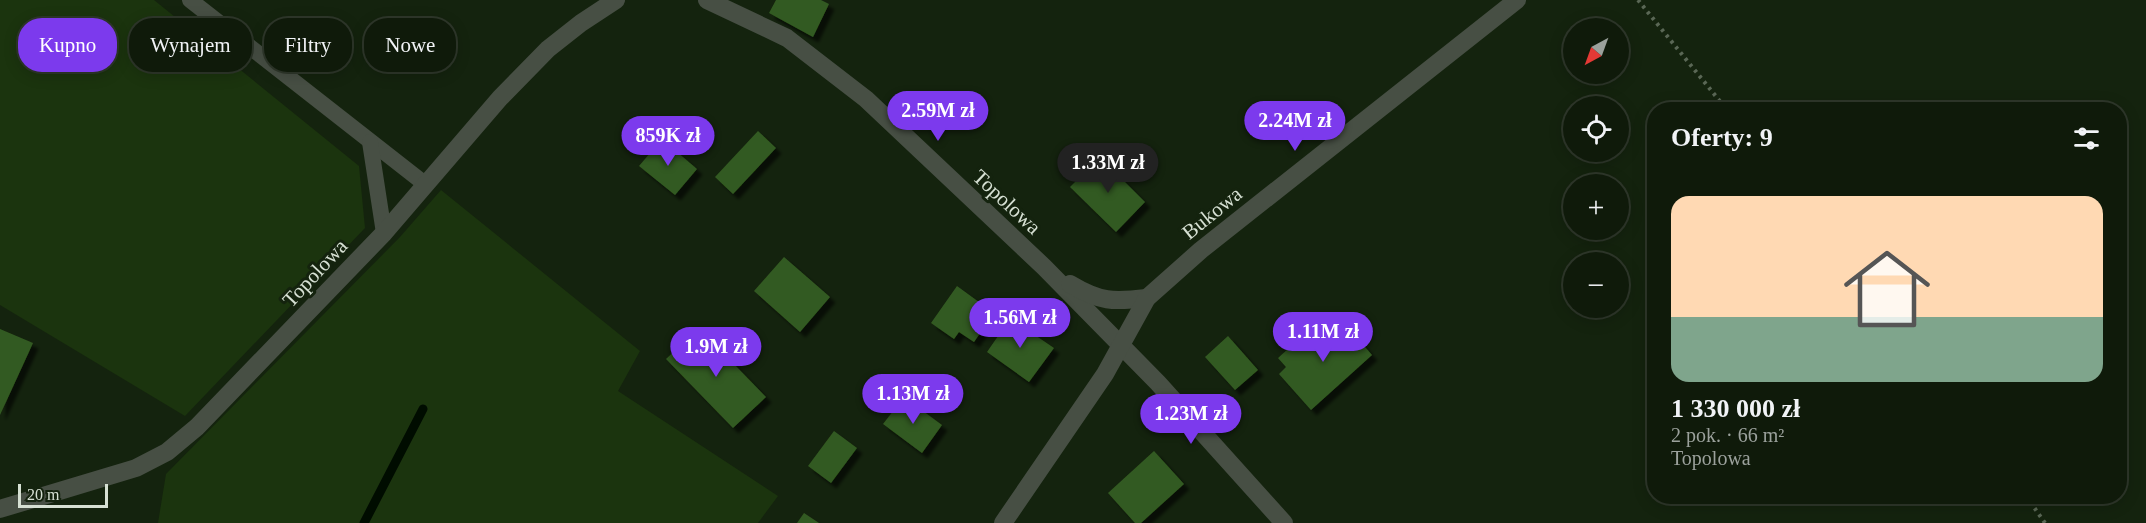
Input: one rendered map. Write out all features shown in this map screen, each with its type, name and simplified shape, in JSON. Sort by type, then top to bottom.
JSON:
[{"type":"street","name":"Topolowa","points":[[0,509],[136,468],[166,452],[197,426],[384,233],[500,98],[548,49],[581,23],[616,0]]},
{"type":"street","name":"Topolowa","points":[[707,0],[787,38],[866,99],[1044,267],[1158,383],[1284,523]]},
{"type":"street","name":"Bukowa","points":[[1002,523],[1105,374],[1148,298],[1202,250],[1517,0]]},
{"type":"street","points":[[1044,267],[1093,298],[1111,302],[1148,298]]},
{"type":"lane","points":[[190,0],[425,184]]},
{"type":"lane","points":[[370,142],[384,233]]},
{"type":"path","points":[[1638,0],[1721,102]]},
{"type":"path","points":[[2032,504],[2046,523]]},
{"type":"green space","points":[[0,0],[154,0],[176,18],[129,18],[129,72],[243,72],[359,166],[365,228],[185,416],[0,305]]},
{"type":"green space","points":[[441,190],[640,351],[618,391],[778,496],[758,523],[158,523],[166,474],[400,237]]},
{"type":"building","points":[[776,0],[821,0],[829,4],[813,37],[769,13]]},
{"type":"building","points":[[758,131],[776,148],[733,194],[715,177]]},
{"type":"building","points":[[662,139],[697,169],[675,195],[639,166]]},
{"type":"building","points":[[1100,157],[1145,202],[1116,232],[1070,187]]},
{"type":"building","points":[[784,257],[830,297],[800,332],[754,291]]},
{"type":"building","points":[[957,286],[994,313],[974,342],[959,332],[954,339],[931,323]]},
{"type":"building","points":[[1014,313],[1030,324],[1026,329],[1054,348],[1029,382],[987,352]]},
{"type":"building","points":[[1340,318],[1372,355],[1311,410],[1279,374],[1286,367],[1278,358],[1300,338],[1308,347]]},
{"type":"building","points":[[699,328],[766,397],[733,428],[666,359]]},
{"type":"building","points":[[0,329],[33,343],[0,415]]},
{"type":"building","points":[[1228,336],[1258,370],[1235,390],[1205,357]]},
{"type":"building","points":[[904,397],[942,425],[922,453],[883,424]]},
{"type":"building","points":[[834,431],[857,448],[831,483],[808,466]]},
{"type":"building","points":[[1154,451],[1184,484],[1141,523],[1135,523],[1108,493]]},
{"type":"building","points":[[804,513],[819,523],[797,523]]},
{"type":"waterway","points":[[364,523],[423,409]]}]
